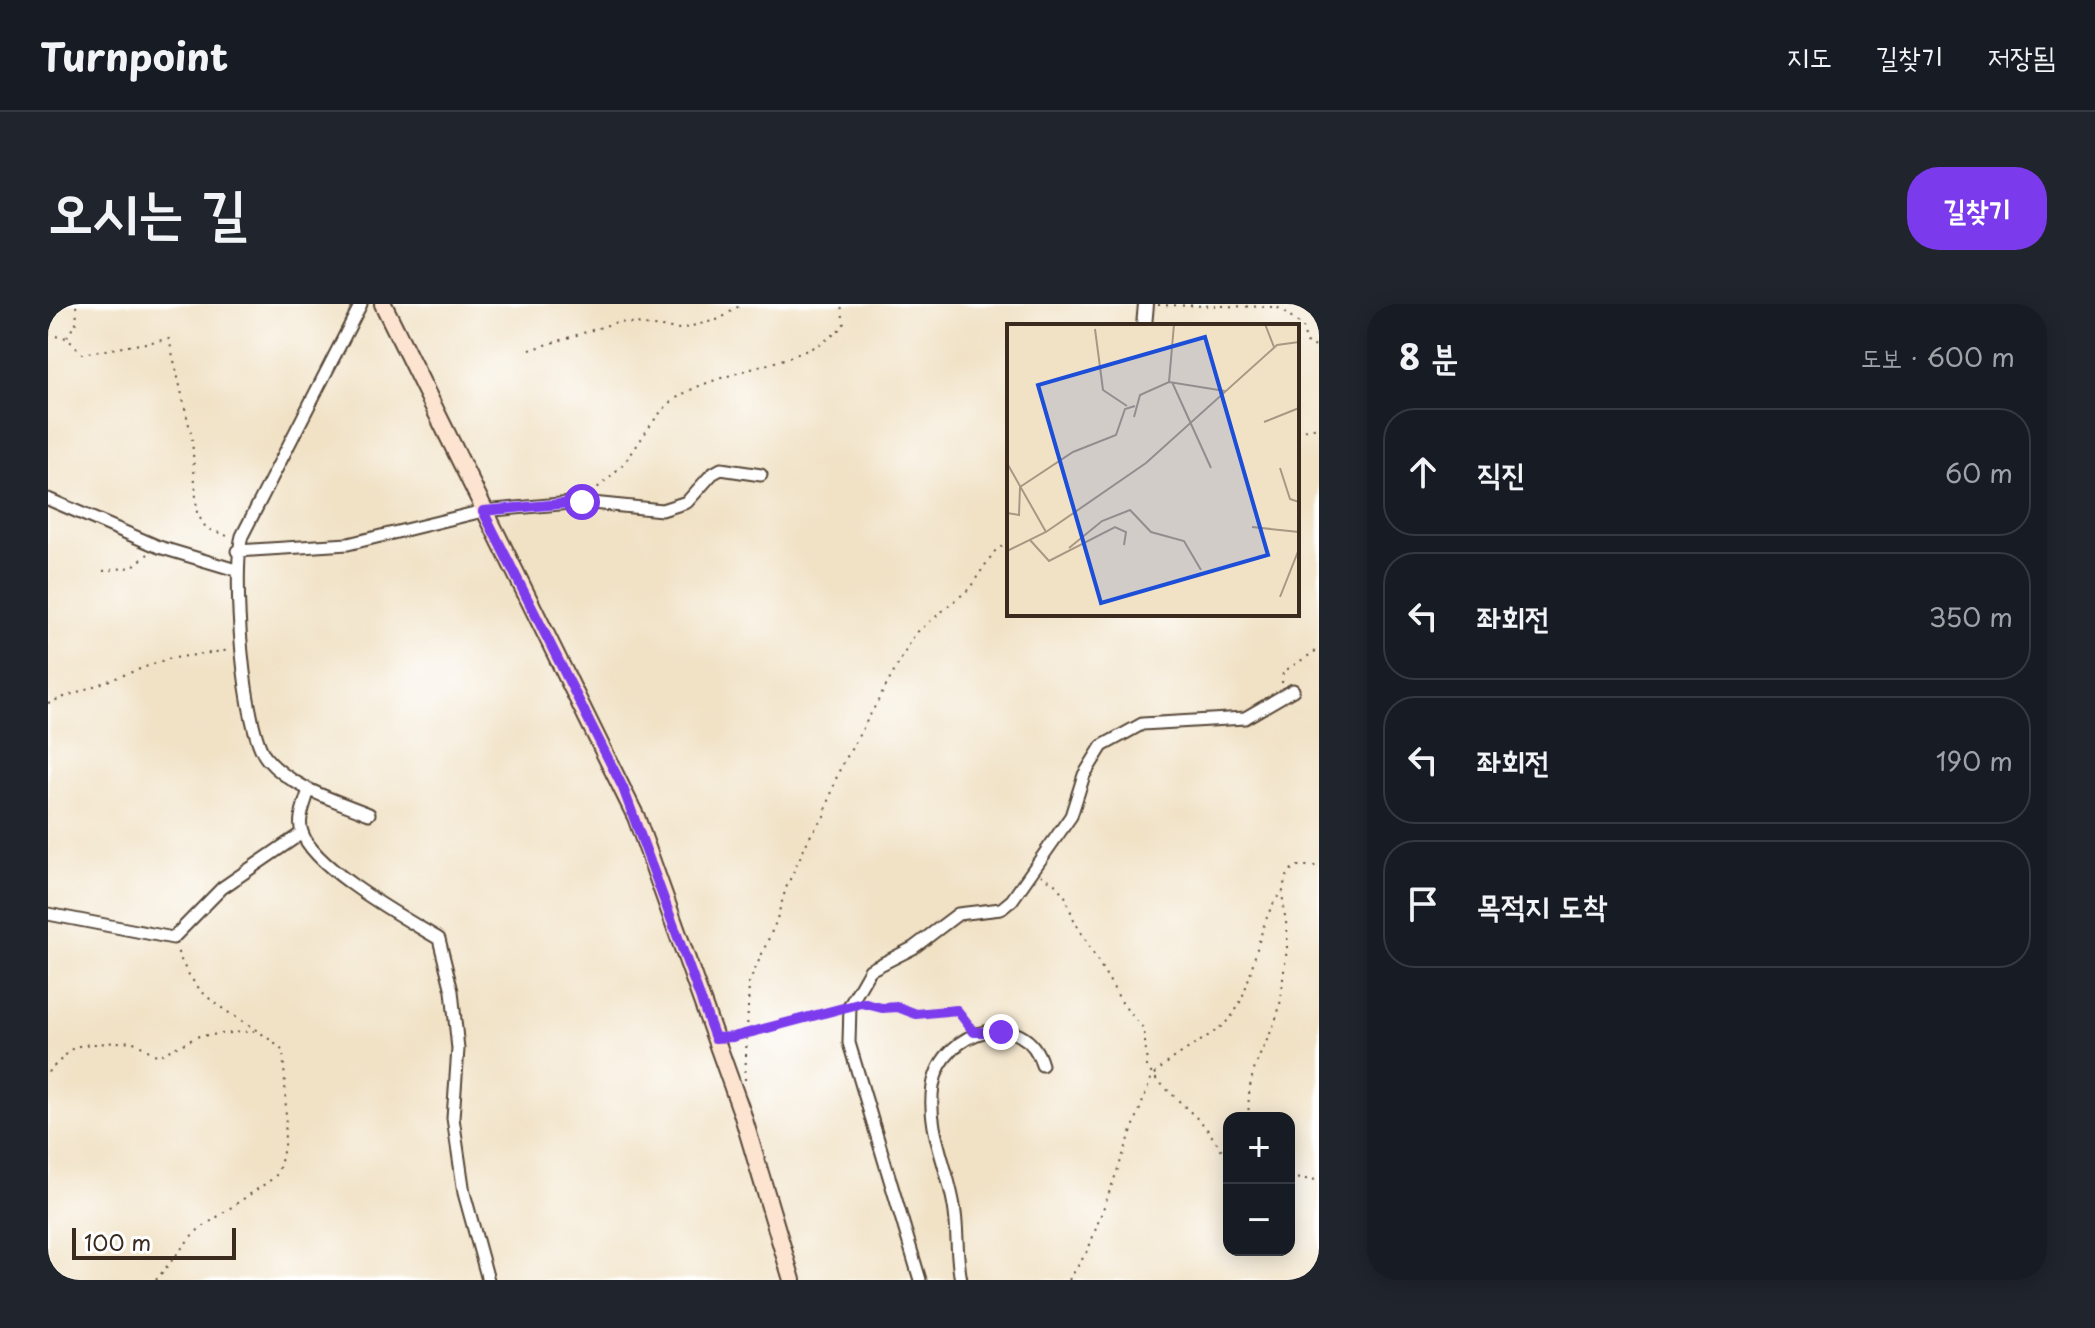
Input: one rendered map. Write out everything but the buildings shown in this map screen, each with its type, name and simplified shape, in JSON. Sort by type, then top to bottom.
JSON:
[{"type":"main road","points":[[383,304],[623,788],[715,1038],[792,1280]]},
{"type":"street","points":[[361,304],[242,536],[236,570],[242,648],[258,747],[277,770],[309,789],[369,814]]},
{"type":"street","points":[[1144,324],[1146,304]]},
{"type":"street","points":[[237,551],[348,544],[483,511],[582,502],[662,510],[687,502],[712,474],[721,469],[761,475]]},
{"type":"street","points":[[48,499],[159,547],[236,570]]},
{"type":"street","points":[[920,1280],[851,1054],[848,1029],[850,1005],[870,970],[913,948],[958,914],[1001,909],[1012,900],[1071,816],[1090,760],[1114,737],[1127,729],[1157,721],[1245,718],[1289,692]]},
{"type":"street","points":[[309,789],[301,819],[302,833],[329,866],[439,939],[452,991],[458,1049],[453,1118],[464,1193],[488,1280]]},
{"type":"street","points":[[48,914],[173,938],[222,888],[302,833]]},
{"type":"street","points":[[961,1280],[956,1214],[935,1137],[933,1094],[943,1060],[974,1032],[1016,1034],[1032,1045],[1042,1065]]},
{"type":"path","points":[[67,338],[77,321],[76,304]]},
{"type":"path","points":[[530,350],[617,322],[680,329],[720,319],[742,304]]},
{"type":"path","points":[[582,502],[631,456],[646,429],[673,400],[701,384],[779,361],[823,343],[844,324],[841,304]]},
{"type":"path","points":[[1146,304],[1277,307],[1303,327],[1306,343],[1319,348]]},
{"type":"path","points":[[48,335],[67,338],[82,354],[110,352],[169,339],[192,438],[197,513],[206,528],[215,533],[242,536]]},
{"type":"path","points":[[1299,431],[1319,427]]},
{"type":"path","points":[[745,1082],[749,983],[786,888],[809,838],[824,816],[838,773],[860,740],[896,663],[915,634],[969,589],[994,552],[1007,542]]},
{"type":"path","points":[[103,571],[132,567],[159,547]]},
{"type":"path","points":[[48,703],[167,659],[242,648]]},
{"type":"path","points":[[1289,692],[1280,679],[1283,672],[1319,649]]},
{"type":"path","points":[[1249,1112],[1248,1080],[1279,1015],[1287,930],[1283,891],[1286,876],[1295,866],[1319,866]]},
{"type":"path","points":[[1031,870],[1054,883],[1065,896],[1080,931],[1124,1006],[1144,1029],[1147,1066],[1153,1076],[1204,1125],[1223,1152]]},
{"type":"path","points":[[1069,1280],[1088,1250],[1153,1076],[1170,1058],[1195,1044],[1235,1013],[1256,962],[1273,900],[1283,891]]},
{"type":"path","points":[[156,1280],[194,1233],[275,1177],[280,1168],[287,1097],[283,1051],[269,1037],[254,1031],[210,1002],[184,970],[173,938]]},
{"type":"path","points":[[715,1038],[800,1021],[850,1005],[898,1007],[916,1014],[957,1010],[974,1032]]},
{"type":"path","points":[[48,1072],[73,1048],[82,1045],[132,1041],[158,1056],[199,1036],[254,1031]]},
{"type":"path","points":[[1295,1178],[1319,1180]]},
{"type":"route","points":[[582,502],[483,511],[636,817],[715,1038],[733,1037],[862,1003],[870,1007],[898,1007],[916,1014],[957,1010],[974,1032],[1001,1032]]}]
